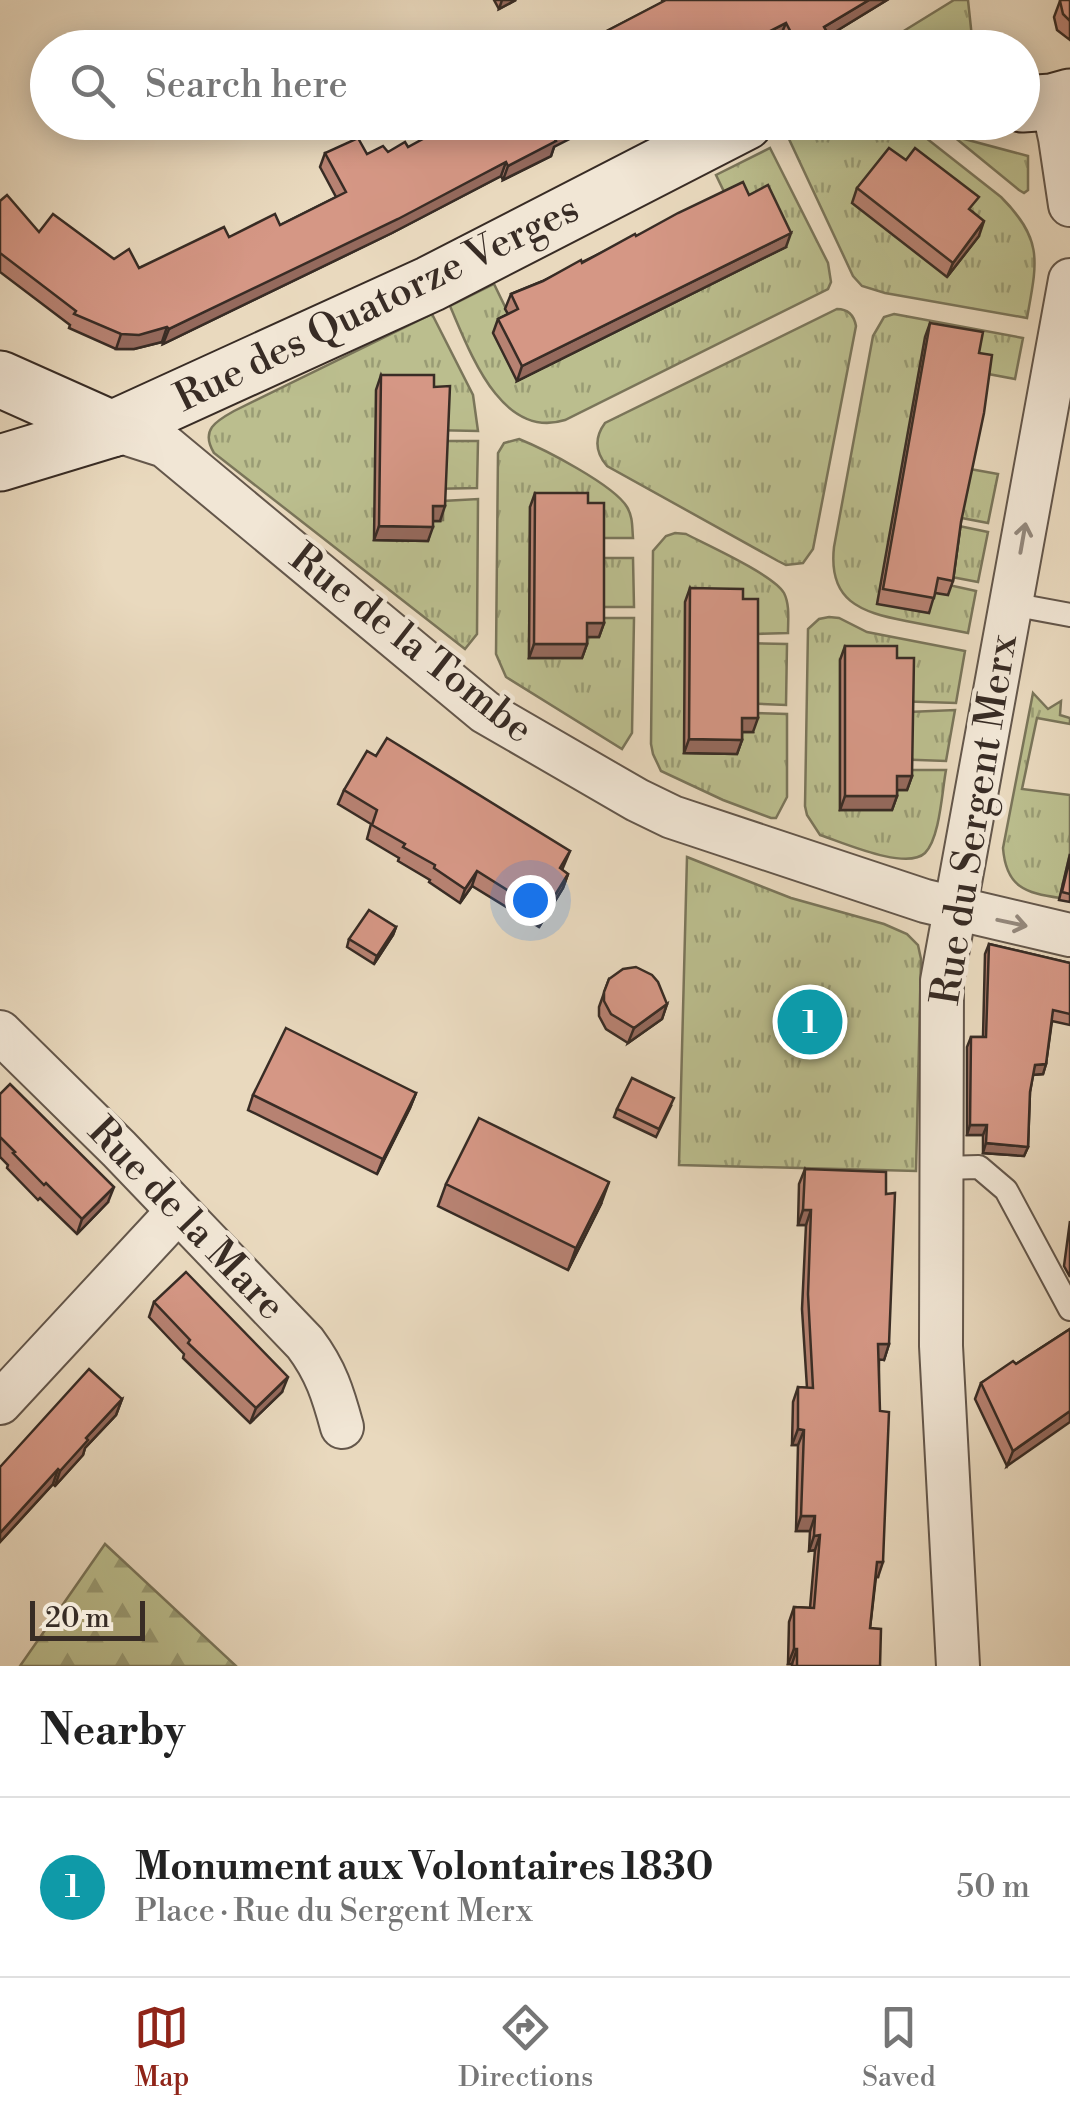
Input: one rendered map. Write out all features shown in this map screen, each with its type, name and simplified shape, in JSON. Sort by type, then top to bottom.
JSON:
[{"type":"street","points":[[1048,101],[1060,138],[1070,204]]},
{"type":"street","name":"Rue des Quatorze Verges","points":[[0,464],[112,429],[430,284],[710,140]]},
{"type":"street","name":"Rue du Sergent Merx","points":[[958,1666],[941,1346],[942,981],[1070,280]]},
{"type":"street","points":[[0,379],[112,429]]},
{"type":"street","name":"Rue de la Tombe","points":[[112,429],[165,446],[485,712],[637,800],[725,836],[955,910],[1070,935]]},
{"type":"street","name":"Rue de la Mare","points":[[0,1032],[79,1108],[305,1343],[323,1366],[342,1427]]},
{"type":"street","points":[[0,1403],[178,1211]]},
{"type":"lane","points":[[1011,604],[1070,615]]},
{"type":"lane","points":[[943,1168],[980,1167],[1006,1190],[1070,1309]]},
{"type":"green space","points":[[954,0],[968,0],[971,30],[905,30]]},
{"type":"green space","points":[[789,140],[929,140],[1015,212],[1025,226],[1034,253],[1027,318],[885,293],[862,286],[853,276]]},
{"type":"green space","points":[[958,140],[1028,156],[1028,190],[1019,190]]},
{"type":"green space","points":[[770,148],[828,263],[828,289],[565,420],[543,423],[523,417],[506,405],[478,368],[450,306],[494,284],[513,323],[494,334],[517,380],[728,200],[716,175]]},
{"type":"green space","points":[[837,309],[850,313],[856,326],[813,549],[803,563],[786,565],[778,561],[603,461],[598,440],[605,423]]},
{"type":"green space","points":[[432,314],[473,395],[478,431],[429,430],[428,521],[443,520],[443,501],[478,499],[477,634],[465,649],[214,453],[209,438],[212,427],[234,411]]},
{"type":"green space","points":[[894,314],[1023,338],[1015,379],[988,374],[878,603],[929,612],[932,593],[949,585],[976,591],[968,633],[861,608],[850,601],[836,580],[834,547],[873,336],[884,317]]},
{"type":"green space","points":[[519,439],[594,478],[620,498],[630,515],[633,538],[599,538],[530,508],[529,658],[582,637],[598,618],[634,618],[632,733],[622,749],[506,677],[496,654],[498,453],[504,443]]},
{"type":"green space","points":[[443,441],[478,441],[477,488],[428,489]]},
{"type":"green space","points":[[970,469],[998,474],[988,523],[946,515]]},
{"type":"green space","points":[[959,526],[988,532],[978,582],[936,574]]},
{"type":"green space","points":[[686,534],[754,569],[778,586],[786,598],[788,633],[753,634],[737,732],[753,713],[787,714],[787,797],[776,818],[723,800],[661,771],[653,754],[653,551],[666,536]]},
{"type":"green space","points":[[599,558],[633,558],[634,607],[581,607]]},
{"type":"green space","points":[[829,617],[867,632],[965,651],[956,703],[892,701],[840,660],[840,810],[892,790],[907,770],[946,770],[934,837],[925,853],[916,858],[889,857],[820,835],[807,815],[808,629],[819,619]]},
{"type":"green space","points":[[737,643],[787,644],[786,705],[737,703]]},
{"type":"green space","points":[[1033,693],[1048,709],[1061,701],[1060,715],[1070,718],[1070,724],[1037,718],[1022,789],[1070,795],[1070,853],[1060,898],[1019,886],[1008,872],[1003,848]]},
{"type":"green space","points":[[955,710],[946,761],[891,759],[908,712]]},
{"type":"green space","points":[[687,857],[791,898],[884,924],[907,934],[918,945],[921,959],[916,1171],[679,1165]]},
{"type":"green space","points":[[105,1544],[236,1666],[20,1666]]},
{"type":"building","points":[[666,0],[869,0],[824,27],[826,30],[790,30],[786,23],[772,30],[608,30]]},
{"type":"building","points":[[1061,0],[1070,0],[1070,21],[1063,14]]},
{"type":"building","points":[[354,140],[359,140],[367,154],[383,146],[388,152],[405,142],[408,147],[421,140],[556,141],[169,329],[121,334],[74,314],[76,311],[0,253],[0,201],[7,195],[39,232],[53,214],[114,259],[129,249],[139,268],[224,227],[229,237],[275,214],[280,225],[346,192],[325,153]]},
{"type":"building","points":[[889,148],[906,160],[915,148],[979,197],[969,209],[984,221],[953,263],[857,188]]},
{"type":"building","points":[[743,182],[749,195],[768,185],[791,233],[522,366],[498,319],[518,309],[511,294]]},
{"type":"building","points":[[930,323],[983,332],[979,353],[992,355],[953,581],[938,578],[934,598],[883,589]]},
{"type":"building","points":[[381,375],[434,375],[434,387],[450,386],[445,506],[433,506],[433,527],[379,526]]},
{"type":"building","points":[[535,493],[588,493],[588,503],[604,503],[604,623],[587,623],[587,644],[534,644]]},
{"type":"building","points":[[690,588],[743,589],[743,599],[758,599],[758,718],[742,718],[742,740],[689,739]]},
{"type":"building","points":[[845,646],[897,646],[897,658],[914,658],[912,776],[897,776],[897,796],[845,796]]},
{"type":"building","points":[[387,738],[570,851],[560,868],[568,874],[544,913],[477,871],[465,889],[435,865],[403,847],[405,844],[372,825],[377,810],[344,790],[367,751],[376,756]]},
{"type":"building","points":[[1070,858],[1070,894],[1062,892]]},
{"type":"building","points":[[369,910],[396,927],[377,956],[349,939]]},
{"type":"building","points":[[989,944],[1070,963],[1070,1014],[1053,1010],[1046,1064],[1035,1065],[1028,1147],[986,1143],[987,1125],[970,1125],[971,1037],[986,1037]]},
{"type":"building","points":[[636,967],[658,982],[667,1004],[634,1028],[611,1014],[604,992],[609,979],[623,969]]},
{"type":"building","points":[[286,1028],[416,1093],[383,1159],[253,1095]]},
{"type":"building","points":[[632,1078],[674,1098],[659,1129],[617,1109]]},
{"type":"building","points":[[10,1084],[114,1187],[82,1219],[0,1137],[0,1094]]},
{"type":"building","points":[[479,1118],[609,1182],[576,1248],[446,1184]]},
{"type":"building","points":[[805,1169],[886,1172],[886,1194],[895,1193],[889,1344],[878,1344],[880,1411],[889,1412],[883,1562],[877,1562],[870,1628],[881,1629],[880,1666],[797,1666],[794,1649],[794,1607],[814,1608],[820,1535],[814,1536],[815,1516],[801,1516],[804,1430],[798,1429],[798,1387],[813,1388],[808,1294],[811,1210],[803,1210]]},
{"type":"building","points":[[186,1272],[288,1377],[256,1408],[188,1343],[190,1340],[154,1302]]},
{"type":"building","points":[[1070,1329],[1070,1411],[1013,1451],[981,1383]]},
{"type":"building","points":[[89,1369],[122,1399],[0,1533],[0,1467]]},
{"type":"place","name":"Monument aux Volontaires 1830","points":[[810,1022]]}]
